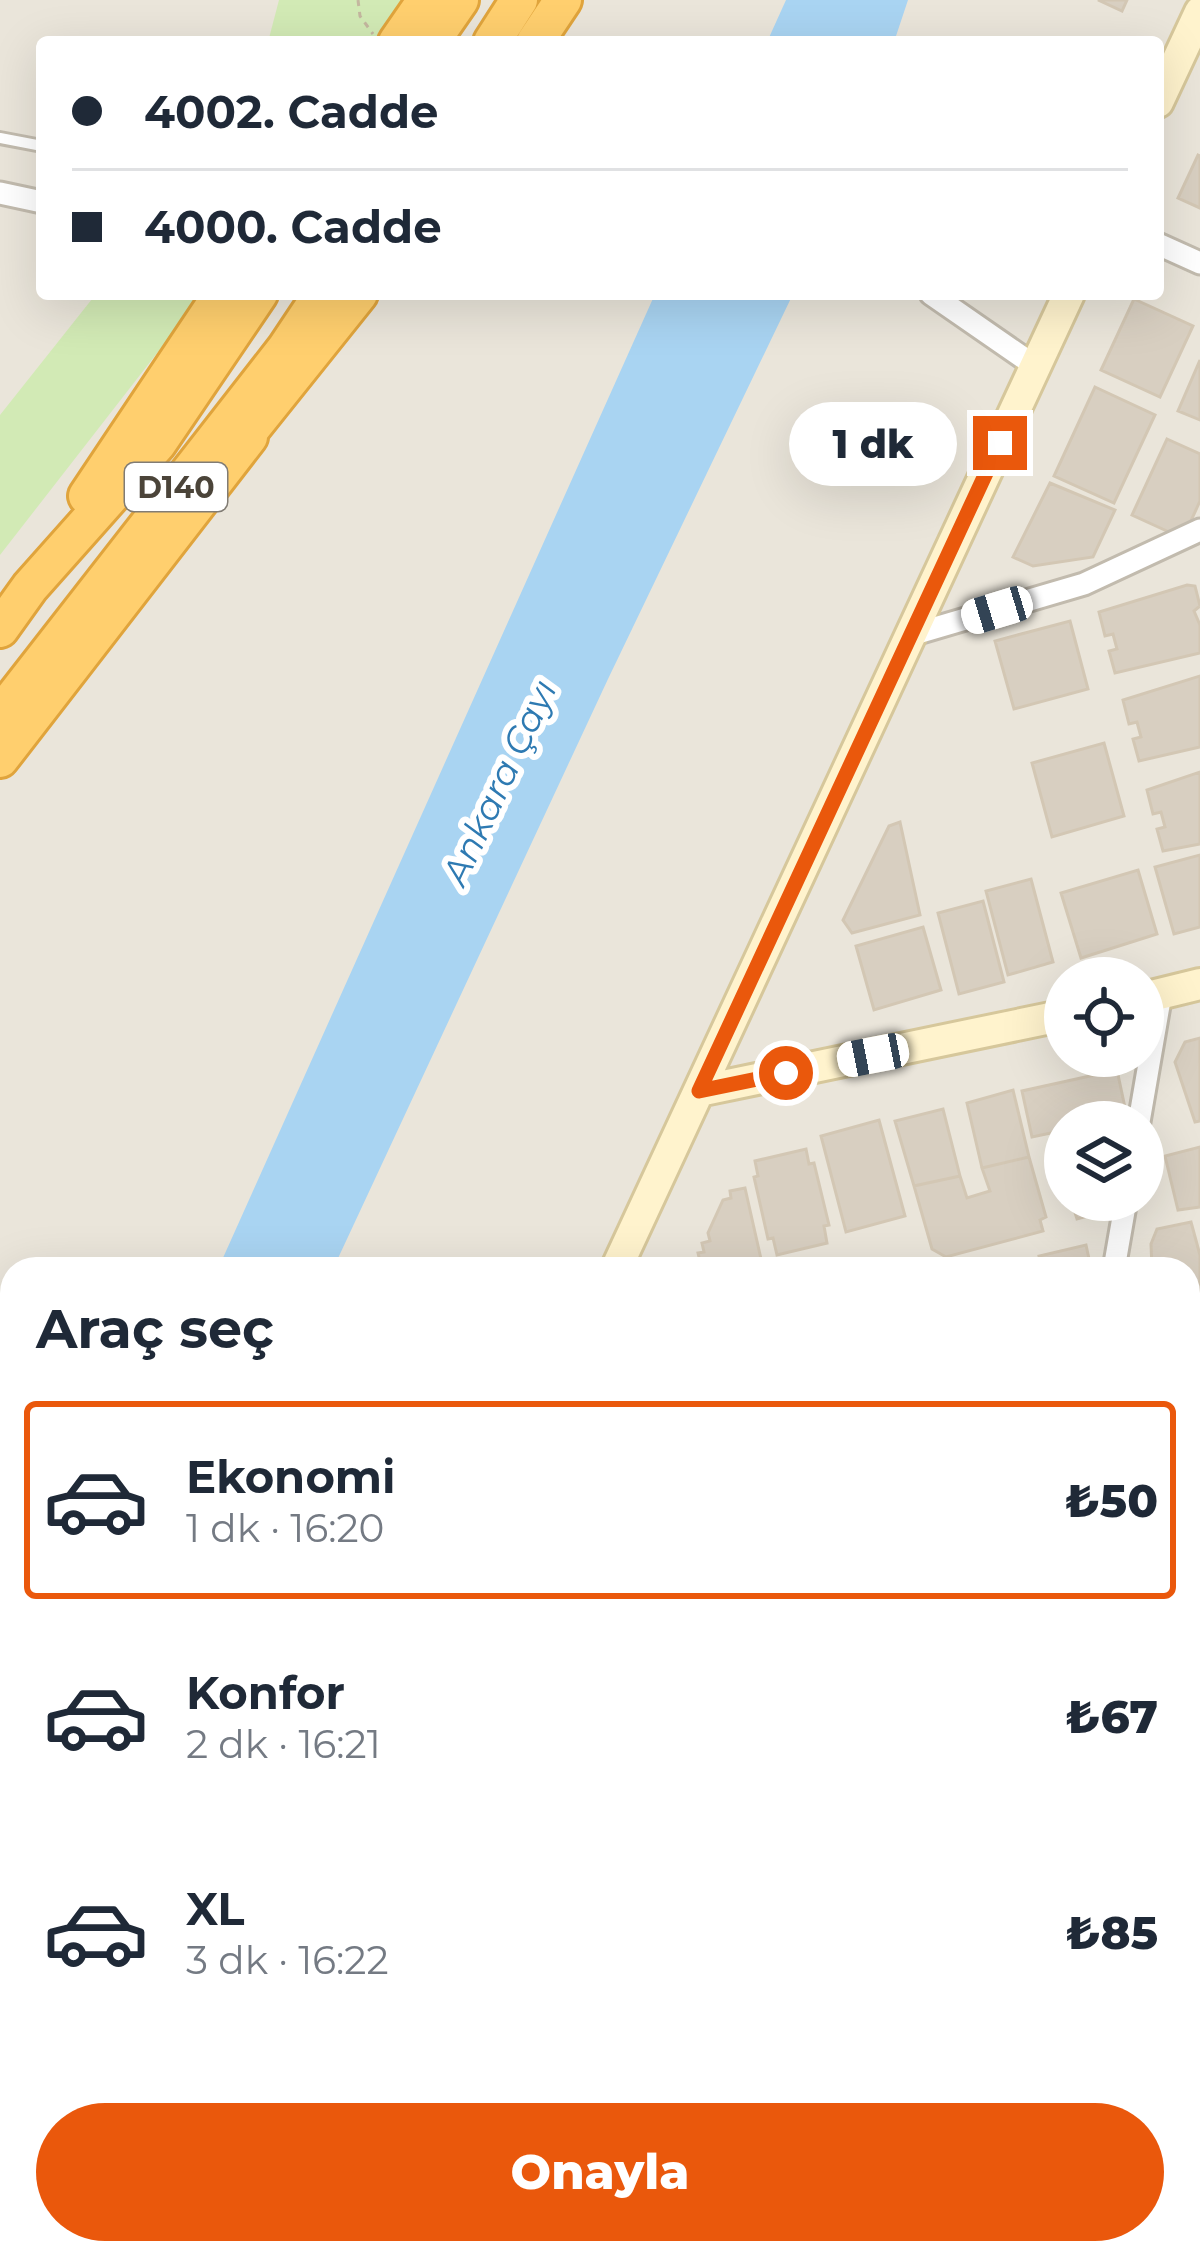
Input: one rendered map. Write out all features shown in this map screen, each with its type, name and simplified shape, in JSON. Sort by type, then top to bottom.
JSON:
[{"type":"highway","points":[[401,36],[426,0]]},
{"type":"highway","points":[[435,36],[460,0]]},
{"type":"highway","points":[[496,36],[519,0]]},
{"type":"highway","points":[[539,36],[563,0]]},
{"type":"highway","points":[[0,614],[30,587],[138,415],[218,300]]},
{"type":"highway","name":"D140","points":[[0,629],[30,587],[158,442],[255,300]]},
{"type":"highway","name":"D140","points":[[0,715],[318,300]]},
{"type":"highway","points":[[0,759],[354,300]]},
{"type":"highway","points":[[89,597],[249,437]]},
{"type":"street","points":[[1164,89],[1200,12]]},
{"type":"street","points":[[0,193],[36,201]]},
{"type":"street","points":[[1164,247],[1200,263]]},
{"type":"street","points":[[940,300],[1035,366]]},
{"type":"street","points":[[622,1257],[1066,300]]},
{"type":"street","points":[[910,635],[1084,584],[1200,530]]},
{"type":"street","points":[[1164,993],[1200,983]]},
{"type":"street","points":[[699,1091],[1044,1020]]},
{"type":"street","points":[[1116,1257],[1122,1221]]},
{"type":"lane","points":[[0,138],[36,145]]},
{"type":"path","points":[[358,0],[360,16],[376,36]]},
{"type":"shaded area","points":[[0,0],[1200,0],[1200,1257],[0,1257]]},
{"type":"green space","points":[[279,0],[402,0],[379,36],[270,36]]},
{"type":"green space","points":[[91,300],[198,300],[0,555],[0,415]]},
{"type":"water","points":[[786,0],[908,0],[896,36],[770,36]]},
{"type":"water","name":"Ankara Çayı","points":[[652,300],[790,300],[339,1257],[223,1257]]},
{"type":"building","points":[[1098,0],[1127,0],[1122,11]]},
{"type":"building","points":[[1200,156],[1200,208],[1178,198]]},
{"type":"building","points":[[1134,300],[1193,326],[1160,397],[1101,370]]},
{"type":"building","points":[[1200,360],[1200,420],[1178,411]]},
{"type":"building","points":[[1095,387],[1155,415],[1114,503],[1054,476]]},
{"type":"building","points":[[1167,439],[1200,454],[1200,501],[1189,525],[1169,532],[1132,515]]},
{"type":"building","points":[[1050,483],[1115,510],[1093,557],[1033,566],[1013,557]]},
{"type":"building","points":[[1195,586],[1200,606],[1194,611],[1200,625],[1200,653],[1115,673],[1109,651],[1117,649],[1113,634],[1105,636],[1099,612]]},
{"type":"building","points":[[1070,621],[1088,689],[1014,709],[995,641]]},
{"type":"building","points":[[1200,676],[1200,747],[1139,761],[1133,739],[1141,737],[1137,722],[1129,724],[1123,700]]},
{"type":"building","points":[[1104,743],[1124,816],[1052,837],[1032,763]]},
{"type":"building","points":[[1200,772],[1200,844],[1163,851],[1157,829],[1165,827],[1161,812],[1153,814],[1147,790]]},
{"type":"building","points":[[900,822],[920,915],[852,933],[843,920],[889,826]]},
{"type":"building","points":[[1200,855],[1200,927],[1174,934],[1155,867]]},
{"type":"building","points":[[1138,870],[1157,934],[1081,957],[1061,893]]},
{"type":"building","points":[[1031,879],[1052,957],[1044,957],[1044,965],[1008,975],[986,891]]},
{"type":"building","points":[[983,901],[1004,982],[959,994],[938,913]]},
{"type":"building","points":[[923,927],[941,990],[874,1010],[856,946]]},
{"type":"building","points":[[1200,1038],[1200,1121],[1195,1122],[1175,1062],[1185,1042]]},
{"type":"building","points":[[1085,1077],[1118,1077],[1124,1101],[1044,1101],[1044,1134],[1032,1137],[1022,1091]]},
{"type":"building","points":[[1013,1090],[1029,1157],[982,1168],[967,1103]]},
{"type":"building","points":[[943,1109],[960,1176],[914,1186],[895,1121]]},
{"type":"building","points":[[879,1120],[905,1216],[846,1232],[821,1136]]},
{"type":"building","points":[[1200,1147],[1200,1207],[1178,1210],[1165,1156]]},
{"type":"building","points":[[806,1149],[809,1164],[814,1163],[829,1225],[824,1226],[827,1243],[777,1255],[773,1238],[768,1239],[754,1177],[758,1176],[755,1161]]},
{"type":"building","points":[[1029,1157],[1044,1210],[1043,1231],[946,1257],[932,1249],[914,1186],[960,1176],[967,1198],[990,1191],[982,1168]]},
{"type":"building","points":[[745,1188],[761,1257],[699,1257],[704,1252],[702,1243],[710,1241],[708,1233],[723,1200],[731,1198],[730,1191]]},
{"type":"building","points":[[1191,1222],[1200,1257],[1152,1257],[1157,1229]]},
{"type":"building","points":[[1086,1245],[1089,1257],[1039,1257]]},
{"type":"route","points":[[786,1073],[699,1091],[1000,443]]}]
